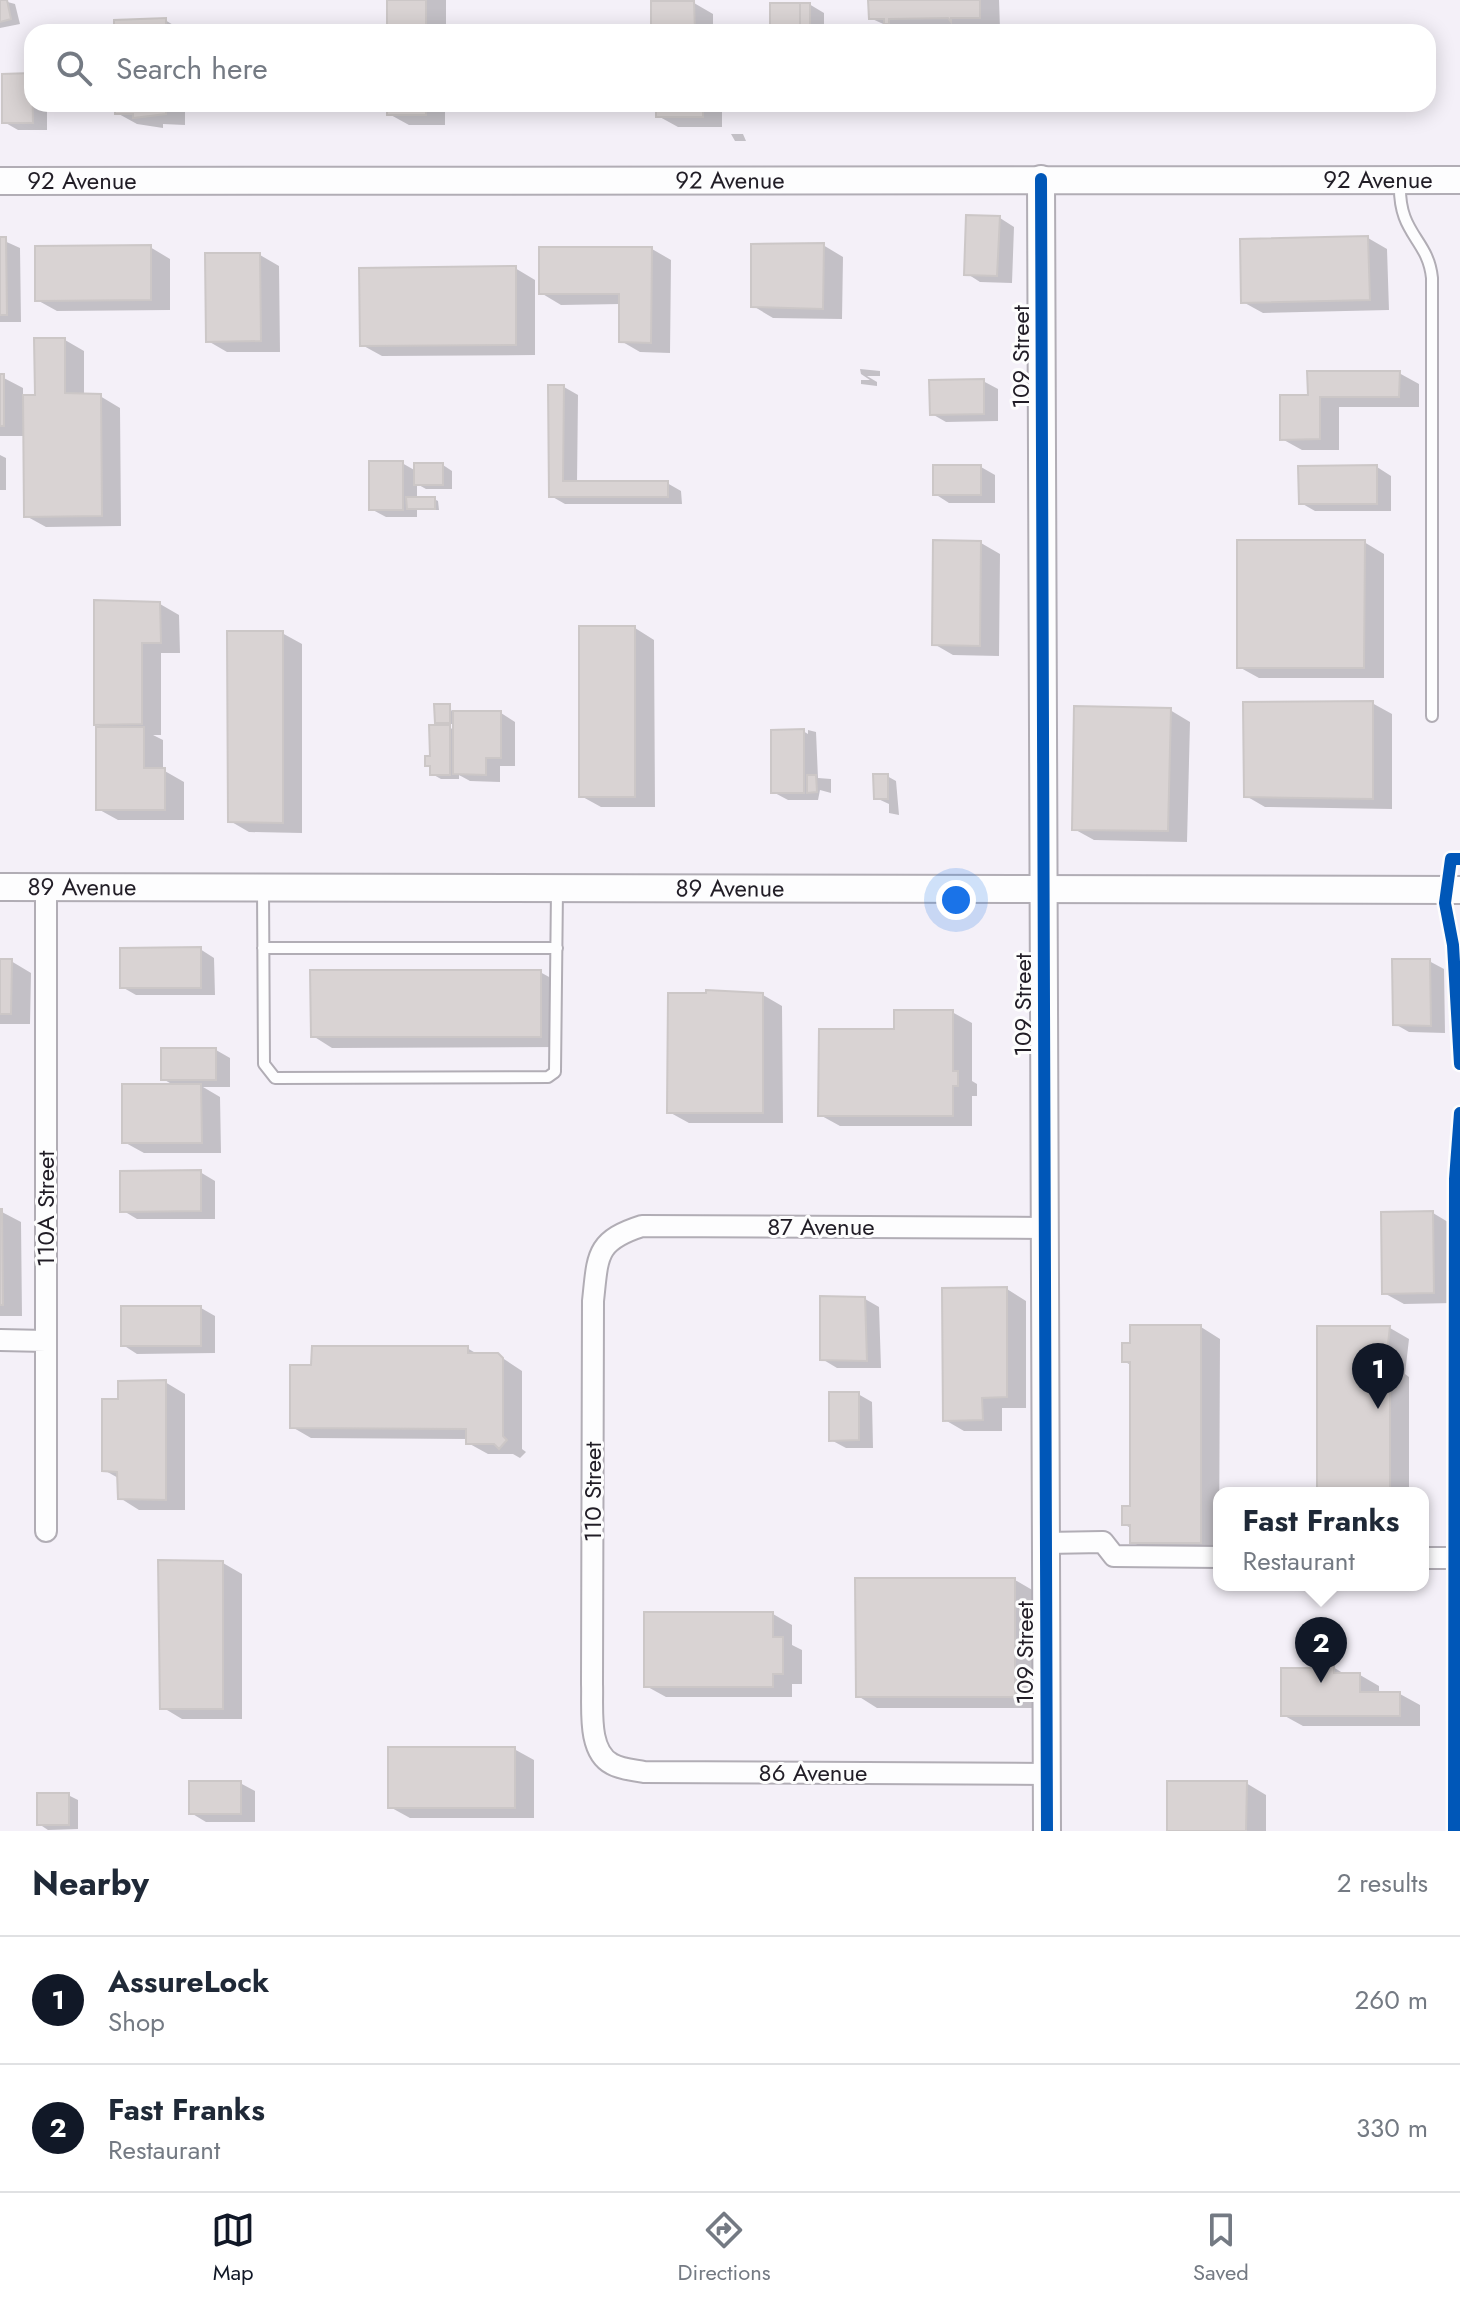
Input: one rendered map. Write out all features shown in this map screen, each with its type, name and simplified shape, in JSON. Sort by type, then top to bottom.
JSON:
[{"type":"street","name":"109 Street","points":[[1041,179],[1046,892],[1047,1831]]},
{"type":"street","name":"92 Avenue","points":[[0,181],[1460,180]]},
{"type":"street","name":"89 Avenue","points":[[0,887],[1046,892],[1460,890]]},
{"type":"street","name":"110A Street","points":[[46,888],[46,1531]]},
{"type":"street","name":"87 Avenue","points":[[604,1246],[614,1235],[642,1226],[1045,1228]]},
{"type":"street","name":"110 Street","points":[[595,1739],[593,1301],[597,1260],[604,1246]]},
{"type":"street","points":[[0,1340],[46,1341]]},
{"type":"street","points":[[1046,1543],[1103,1542],[1114,1556],[1213,1557]]},
{"type":"street","points":[[1429,1558],[1460,1558]]},
{"type":"street","name":"86 Avenue","points":[[595,1739],[600,1753],[611,1764],[644,1772],[1047,1774]]},
{"type":"lane","points":[[1400,180],[1401,215],[1426,255],[1432,278],[1432,716]]},
{"type":"lane","points":[[263,889],[264,1064],[275,1078],[548,1077],[555,1072],[557,1063],[557,890]]},
{"type":"lane","points":[[263,948],[557,948]]},
{"type":"building","points":[[0,0],[7,0],[11,19],[0,22]]},
{"type":"building","points":[[387,0],[426,0],[426,24],[387,24]]},
{"type":"building","points":[[868,0],[980,0],[980,18],[951,18],[951,22],[948,18],[889,19],[889,24],[884,24],[884,19],[869,19]]},
{"type":"building","points":[[651,1],[694,1],[695,24],[651,24]]},
{"type":"building","points":[[770,3],[800,3],[800,24],[770,24]]},
{"type":"building","points":[[800,3],[810,3],[810,24],[800,24]]},
{"type":"building","points":[[166,18],[166,24],[114,24],[114,20]]},
{"type":"building","points":[[24,73],[24,112],[33,112],[33,123],[2,123],[2,74]]},
{"type":"building","points":[[166,112],[133,118],[133,114],[115,114]]},
{"type":"building","points":[[387,112],[426,112],[426,115],[387,115]]},
{"type":"building","points":[[656,112],[703,112],[703,117],[656,117]]},
{"type":"building","points":[[966,215],[1000,216],[997,276],[964,275]]},
{"type":"building","points":[[1368,236],[1370,300],[1241,303],[1240,239]]},
{"type":"building","points":[[0,237],[6,237],[7,315],[0,315]]},
{"type":"building","points":[[824,243],[823,309],[751,307],[751,244]]},
{"type":"building","points":[[151,245],[151,300],[35,301],[35,246]]},
{"type":"building","points":[[539,247],[652,247],[651,343],[619,342],[619,294],[539,294]]},
{"type":"building","points":[[205,253],[260,253],[261,341],[206,342]]},
{"type":"building","points":[[516,266],[516,345],[360,346],[359,268]]},
{"type":"building","points":[[34,338],[65,338],[65,393],[101,394],[102,516],[24,517],[23,395],[35,395]]},
{"type":"building","points":[[1307,371],[1400,371],[1399,397],[1320,397],[1320,439],[1280,440],[1280,395],[1308,395]]},
{"type":"building","points":[[0,374],[4,374],[4,426],[0,426]]},
{"type":"building","points":[[984,379],[984,414],[930,415],[929,380]]},
{"type":"building","points":[[548,385],[564,385],[563,481],[668,481],[668,497],[549,497]]},
{"type":"building","points":[[369,461],[403,461],[403,510],[369,510]]},
{"type":"building","points":[[414,463],[443,463],[443,485],[414,485]]},
{"type":"building","points":[[933,465],[981,465],[981,495],[933,495]]},
{"type":"building","points":[[1377,465],[1377,504],[1299,504],[1298,466]]},
{"type":"building","points":[[406,497],[435,497],[435,509],[407,509]]},
{"type":"building","points":[[933,540],[981,541],[980,646],[932,645]]},
{"type":"building","points":[[1237,540],[1365,540],[1364,668],[1237,668]]},
{"type":"building","points":[[94,600],[160,602],[161,643],[142,643],[142,724],[94,725]]},
{"type":"building","points":[[579,626],[635,626],[635,797],[579,797]]},
{"type":"building","points":[[227,631],[283,631],[283,823],[228,822]]},
{"type":"building","points":[[1373,701],[1373,799],[1244,797],[1243,702]]},
{"type":"building","points":[[434,704],[450,704],[450,723],[435,723]]},
{"type":"building","points":[[1074,706],[1171,708],[1168,831],[1072,830]]},
{"type":"building","points":[[453,711],[501,711],[501,758],[486,758],[486,775],[453,774]]},
{"type":"building","points":[[429,725],[450,725],[450,775],[430,775],[430,766],[425,766],[425,756],[430,756]]},
{"type":"building","points":[[96,727],[144,727],[144,768],[165,768],[165,810],[96,810]]},
{"type":"building","points":[[804,729],[804,793],[771,793],[771,730]]},
{"type":"building","points":[[873,774],[888,774],[888,799],[874,799]]},
{"type":"building","points":[[807,775],[816,775],[817,792],[807,793]]},
{"type":"building","points":[[201,947],[201,988],[120,988],[120,948]]},
{"type":"building","points":[[0,959],[12,959],[11,1014],[0,1014]]},
{"type":"building","points":[[1392,959],[1430,959],[1431,1026],[1393,1025]]},
{"type":"building","points":[[310,970],[541,970],[541,1037],[311,1037]]},
{"type":"building","points":[[706,990],[763,993],[763,1113],[667,1113],[668,993],[706,993]]},
{"type":"building","points":[[894,1010],[953,1010],[953,1071],[958,1071],[958,1086],[953,1086],[953,1116],[818,1116],[819,1029],[894,1029]]},
{"type":"building","points":[[161,1048],[216,1048],[216,1080],[161,1080]]},
{"type":"building","points":[[122,1084],[201,1084],[202,1143],[122,1143]]},
{"type":"building","points":[[201,1170],[201,1211],[120,1212],[120,1171]]},
{"type":"building","points":[[2,1209],[3,1305],[0,1305]]},
{"type":"building","points":[[1433,1211],[1434,1293],[1382,1294],[1381,1212]]},
{"type":"building","points":[[1007,1287],[1007,1397],[982,1398],[983,1420],[943,1421],[942,1288]]},
{"type":"building","points":[[820,1296],[865,1297],[867,1361],[820,1360]]},
{"type":"building","points":[[121,1306],[201,1306],[201,1346],[121,1346]]},
{"type":"building","points":[[1130,1325],[1201,1325],[1201,1543],[1130,1543],[1130,1525],[1122,1525],[1122,1506],[1130,1506],[1130,1362],[1122,1362],[1122,1343],[1130,1343]]},
{"type":"building","points":[[1317,1326],[1390,1326],[1386,1363],[1390,1363],[1390,1487],[1317,1487]]},
{"type":"building","points":[[312,1346],[468,1346],[468,1353],[498,1353],[503,1358],[503,1436],[507,1440],[499,1449],[494,1444],[466,1444],[466,1429],[290,1428],[290,1365],[311,1365]]},
{"type":"building","points":[[166,1380],[166,1500],[118,1499],[117,1472],[102,1471],[102,1399],[118,1399],[118,1381]]},
{"type":"building","points":[[829,1392],[859,1392],[859,1440],[829,1441]]},
{"type":"building","points":[[158,1560],[223,1561],[223,1709],[160,1709]]},
{"type":"building","points":[[855,1578],[1015,1578],[1015,1697],[856,1697]]},
{"type":"building","points":[[644,1612],[773,1612],[773,1637],[783,1637],[783,1674],[773,1674],[773,1687],[644,1687]]},
{"type":"building","points":[[1316,1665],[1334,1665],[1334,1673],[1360,1673],[1360,1692],[1400,1692],[1400,1716],[1281,1716],[1281,1668],[1317,1668]]},
{"type":"building","points":[[388,1747],[515,1747],[515,1808],[388,1808]]},
{"type":"building","points":[[189,1781],[241,1781],[241,1814],[189,1814]]},
{"type":"building","points":[[1167,1781],[1247,1781],[1246,1831],[1167,1831]]},
{"type":"building","points":[[37,1793],[69,1793],[69,1825],[37,1825]]},
{"type":"cycle path","points":[[1041,179],[1047,1831]]},
{"type":"cycle path","points":[[1460,859],[1451,859],[1445,903],[1453,945],[1460,1064]]},
{"type":"cycle path","points":[[1454,1831],[1455,1179],[1460,1113]]},
{"type":"place","name":"AssureLock","points":[[1378,1409]]},
{"type":"place","name":"Fast Franks","points":[[1321,1683]]}]
